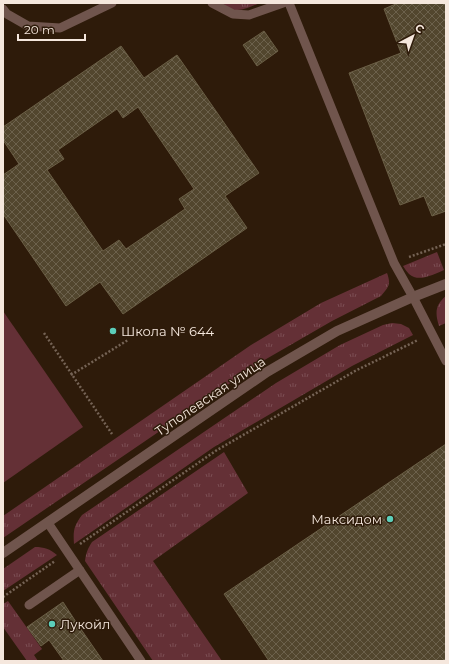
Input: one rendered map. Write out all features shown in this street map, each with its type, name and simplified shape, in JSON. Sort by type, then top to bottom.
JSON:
[{"type":"street","name":"Туполевская улица","points":[[3,554],[267,372],[337,331],[446,284]]},
{"type":"lane","points":[[3,9],[7,14],[28,26],[60,28],[112,3]]},
{"type":"lane","points":[[212,3],[233,14],[249,15],[283,3]]},
{"type":"lane","points":[[289,3],[394,263],[446,362]]},
{"type":"lane","points":[[48,523],[141,661]]},
{"type":"lane","points":[[29,605],[80,570]]},
{"type":"path","points":[[44,333],[112,434]]},
{"type":"path","points":[[3,597],[217,450],[355,371],[432,333]]},
{"type":"path","points":[[71,374],[128,340]]},
{"type":"green space","points":[[223,3],[260,3],[245,9],[236,10],[227,7]]},
{"type":"green space","points":[[437,252],[444,270],[436,274],[417,278],[409,274],[403,266]]},
{"type":"green space","points":[[387,273],[389,280],[388,285],[381,296],[332,321],[261,362],[3,538],[3,516],[251,345],[321,303]]},
{"type":"green space","points":[[446,296],[446,323],[439,326],[437,310],[442,299]]},
{"type":"green space","points":[[3,311],[83,427],[3,483]]},
{"type":"green space","points":[[392,323],[401,324],[409,328],[413,335],[352,366],[214,447],[74,544],[75,528],[82,515],[276,383],[340,345],[383,325]]},
{"type":"green space","points":[[224,452],[248,493],[153,561],[222,661],[153,661],[85,561],[87,551],[92,542]]},
{"type":"green space","points":[[35,547],[47,549],[57,555],[3,591],[3,569]]},
{"type":"green space","points":[[8,601],[42,649],[34,655],[38,661],[27,661],[3,627],[3,604]]},
{"type":"building","points":[[398,3],[446,3],[446,211],[432,216],[424,196],[400,205],[349,73],[401,53],[384,9]]},
{"type":"building","points":[[264,31],[278,51],[257,66],[243,45]]},
{"type":"building","points":[[121,46],[144,78],[177,55],[259,173],[225,196],[247,228],[123,314],[100,282],[66,306],[3,214],[3,175],[19,164],[3,140],[3,127]],"holes":[[[138,107],[194,189],[179,199],[185,209],[126,249],[119,240],[103,251],[47,170],[64,159],[58,150],[117,109],[123,118]]]},
{"type":"building","name":"Максидом","points":[[446,444],[446,661],[269,661],[224,594]]},
{"type":"building","points":[[63,602],[103,661],[64,661],[49,640],[41,646],[27,627]]},
{"type":"place","name":"Школа № 644","points":[[113,331]]},
{"type":"place","name":"Максидом","points":[[390,519]]},
{"type":"place","name":"Лукойл","points":[[52,624]]}]
